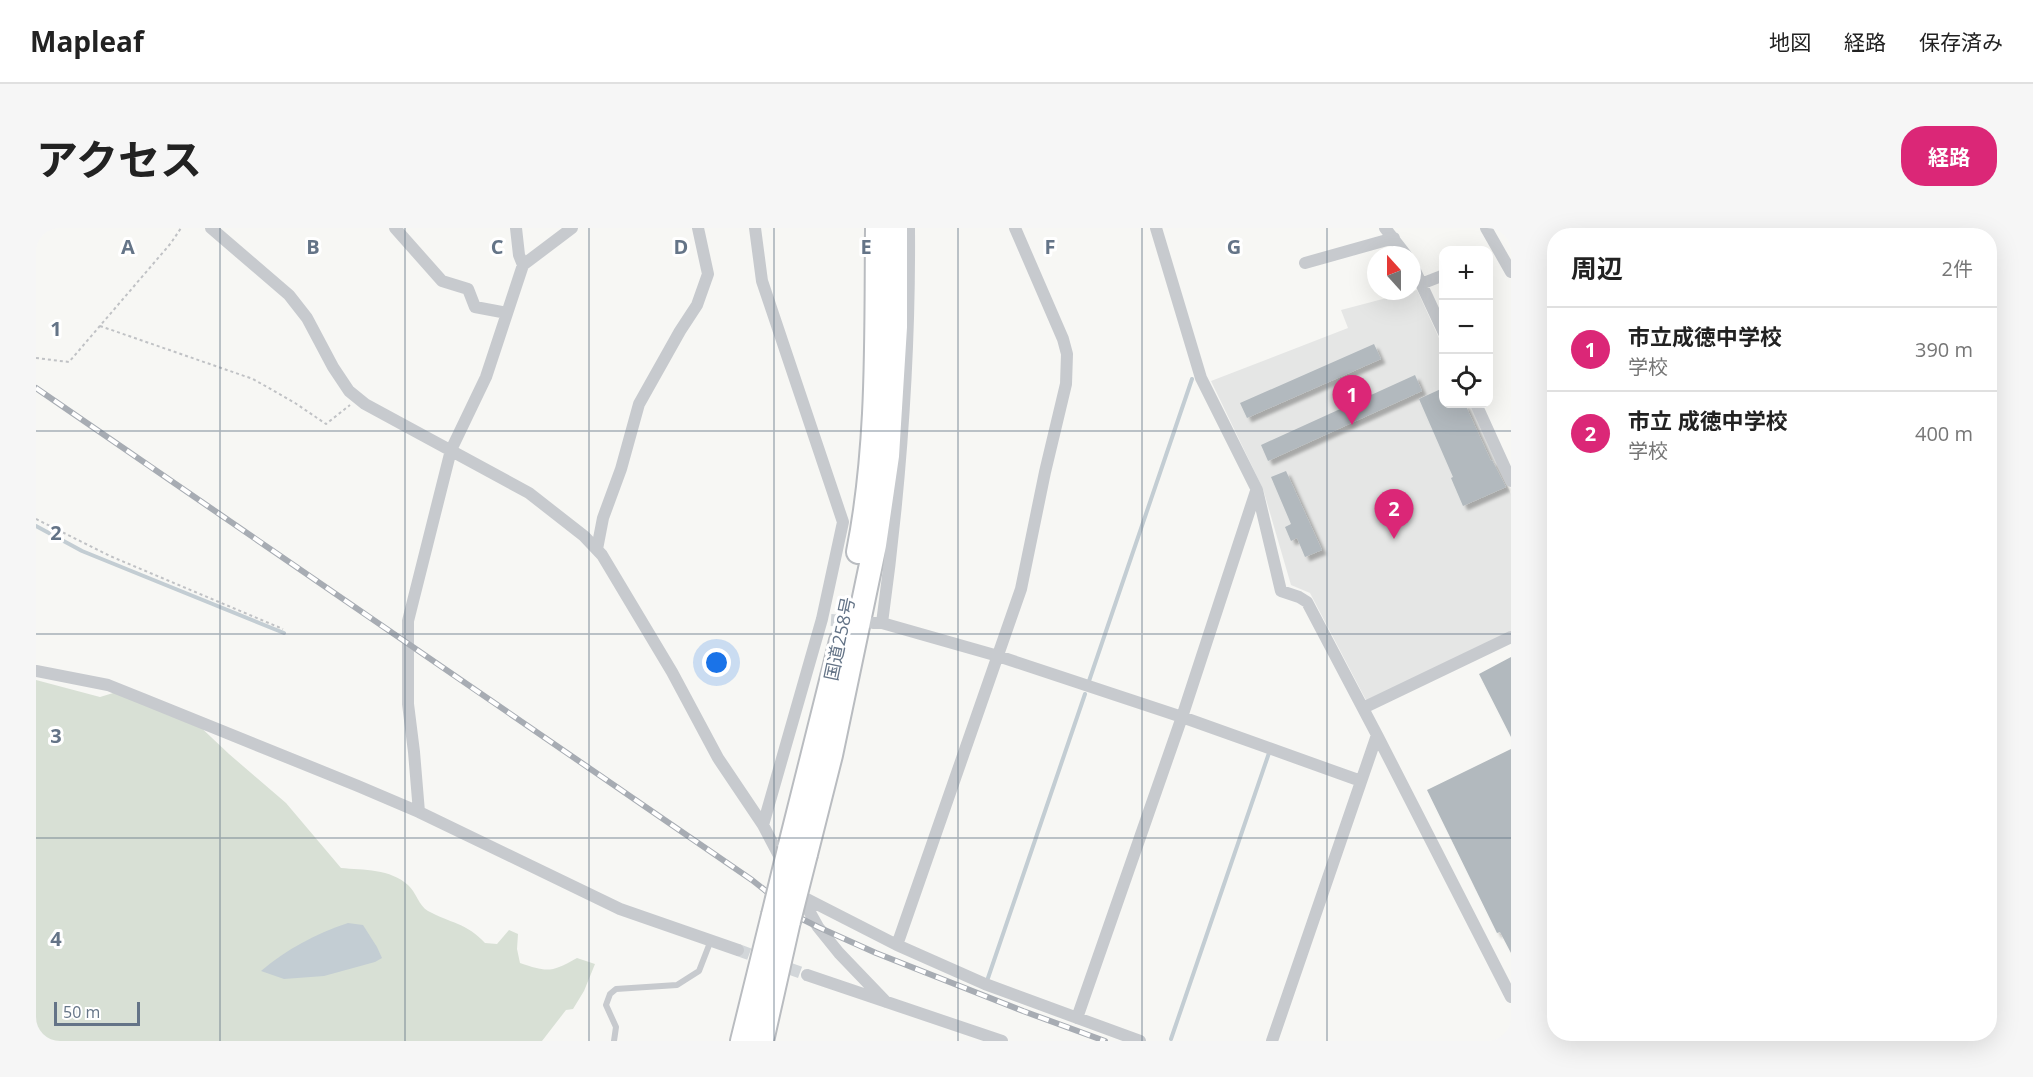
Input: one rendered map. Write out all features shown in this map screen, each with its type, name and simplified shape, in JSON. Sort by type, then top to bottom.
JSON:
[{"type":"highway","name":"国道258号","points":[[742,1041],[781,918],[797,851],[861,540],[871,459],[875,387],[877,228]]},
{"type":"highway","name":"国道258号","points":[[797,851],[831,755],[876,545],[888,456],[896,327],[896,228]]},
{"type":"highway","name":"国道258号","points":[[762,1041],[781,918]]},
{"type":"street","points":[[211,228],[268,275],[289,296],[307,318],[333,367],[349,391],[359,399],[529,494],[584,536],[597,549],[672,672],[718,758],[763,825],[818,927],[839,953],[886,1002]]},
{"type":"street","points":[[395,228],[442,281],[468,289],[475,307],[507,313]]},
{"type":"street","points":[[516,228],[519,255],[524,265]]},
{"type":"street","points":[[419,812],[408,704],[408,621],[451,450],[486,377],[524,265],[572,228]]},
{"type":"street","points":[[597,549],[603,518],[621,469],[639,404],[697,304],[708,274],[698,228]]},
{"type":"street","points":[[755,228],[762,281],[843,522],[826,620],[763,825]]},
{"type":"street","points":[[909,228],[910,301],[902,444],[893,543],[878,623],[998,656],[1182,717],[1361,781]]},
{"type":"street","points":[[897,945],[1021,590],[1066,384],[1067,370],[1063,339],[1015,228]]},
{"type":"street","points":[[1156,228],[1201,378],[1257,490],[1281,591],[1307,602],[1511,997]]},
{"type":"street","points":[[1385,228],[1400,246]]},
{"type":"street","points":[[1486,228],[1494,256],[1511,272]]},
{"type":"street","points":[[1305,264],[1394,238]]},
{"type":"street","points":[[1439,277],[1421,284],[1439,324]]},
{"type":"street","points":[[1478,408],[1511,481]]},
{"type":"street","points":[[1077,1018],[1182,717],[1257,490]]},
{"type":"street","points":[[1363,708],[1511,637]]},
{"type":"street","points":[[36,670],[108,686],[419,812],[620,909],[738,950]]},
{"type":"street","points":[[1272,1041],[1377,735]]},
{"type":"street","points":[[801,896],[897,945],[985,984],[1140,1041]]},
{"type":"street","points":[[807,975],[1002,1041]]},
{"type":"lane","points":[[614,1041],[616,1027],[606,1005],[610,994],[616,989],[677,986],[699,971],[711,939]]},
{"type":"path","points":[[36,358],[69,362],[171,243],[181,228]]},
{"type":"path","points":[[100,326],[253,379],[326,424],[359,399]]},
{"type":"path","points":[[36,519],[110,556],[283,629]]},
{"type":"shaded area","points":[[1421,299],[1439,338],[1439,408],[1472,408],[1511,494],[1511,634],[1367,702],[1310,593],[1291,585],[1263,489],[1211,381],[1348,328],[1341,310],[1379,300]]},
{"type":"shaded area","points":[[36,680],[100,697],[123,690],[193,720],[286,803],[341,868],[376,871],[401,880],[411,888],[425,909],[465,927],[485,943],[497,944],[509,930],[518,934],[517,949],[520,963],[549,970],[577,958],[595,964],[584,991],[573,1009],[566,1010],[542,1041],[36,1041]]},
{"type":"shaded area","points":[[348,923],[363,925],[382,958],[324,976],[284,979],[261,971],[302,943]]},
{"type":"building","points":[[1374,344],[1381,359],[1247,418],[1240,403]]},
{"type":"building","points":[[1415,375],[1422,391],[1268,461],[1261,445]]},
{"type":"building","points":[[1439,390],[1439,408],[1467,408],[1491,461],[1506,487],[1463,506],[1419,399]]},
{"type":"building","points":[[1286,471],[1322,550],[1305,557],[1297,538],[1291,541],[1285,527],[1291,524],[1271,477]]},
{"type":"building","points":[[1511,657],[1511,737],[1479,674]]},
{"type":"building","points":[[1511,749],[1511,953],[1500,932],[1497,933],[1427,790]]},
{"type":"waterway","points":[[1089,681],[1192,379]]},
{"type":"waterway","points":[[36,526],[82,551],[284,633]]},
{"type":"waterway","points":[[988,978],[1085,694]]},
{"type":"waterway","points":[[1171,1039],[1269,753]]},
{"type":"tunnel","points":[[831,620],[863,622]]},
{"type":"tunnel","points":[[738,950],[807,975]]},
{"type":"railway","points":[[36,388],[752,880],[800,918],[876,953],[1105,1041]]},
{"type":"place","name":"市立成徳中学校","points":[[1352,425]]},
{"type":"place","name":"市立 成徳中学校","points":[[1394,539]]}]
